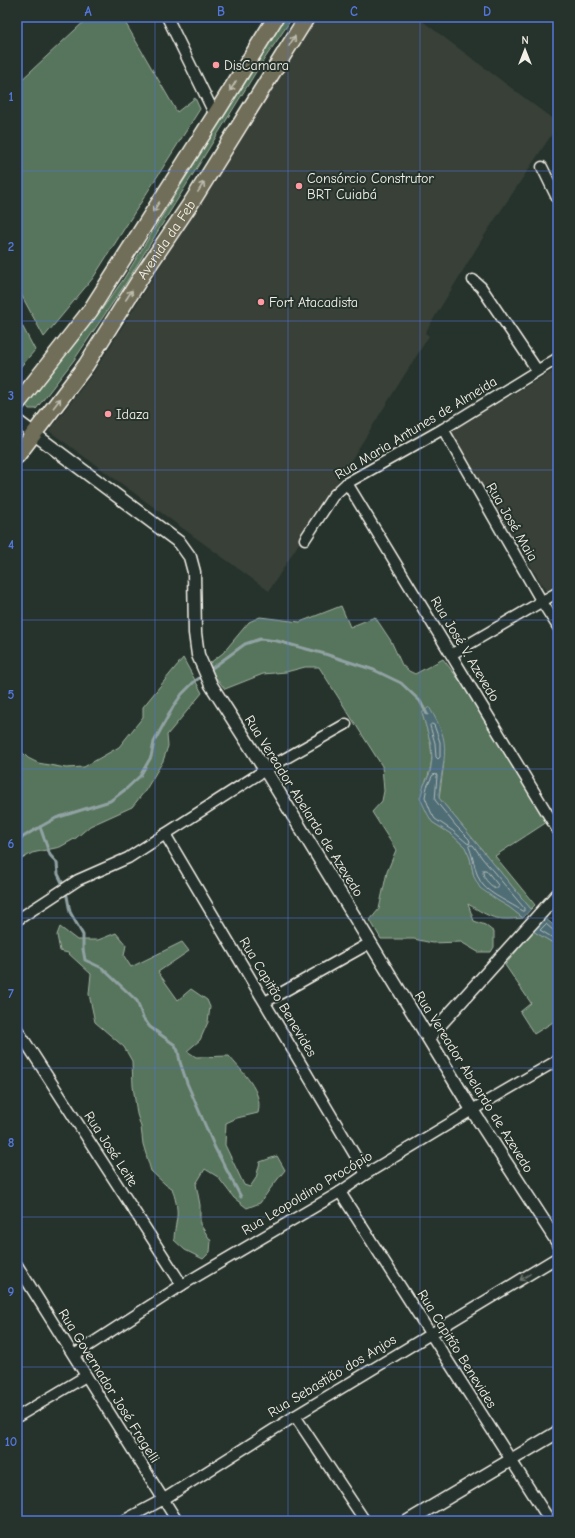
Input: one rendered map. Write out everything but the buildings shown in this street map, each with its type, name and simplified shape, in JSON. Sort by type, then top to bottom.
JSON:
[{"type":"main road","name":"Avenida da Feb","points":[[17,404],[90,311],[276,17]]},
{"type":"main road","name":"Avenida da Feb","points":[[17,456],[86,365],[139,280],[193,200],[307,17]]},
{"type":"main road","points":[[17,387],[86,303],[112,276]]},
{"type":"street","points":[[167,17],[215,115]]},
{"type":"street","points":[[542,167],[558,200]]},
{"type":"street","points":[[473,280],[481,287],[537,370]]},
{"type":"street","name":"Rua Maria Antunes de Almeida","points":[[305,539],[333,496],[347,483],[443,429],[558,358]]},
{"type":"street","name":"Rua Vereador Abelardo de Azevedo","points":[[17,421],[180,543],[190,558],[194,572],[195,633],[198,655],[212,685],[429,1037],[472,1110],[558,1243]]},
{"type":"street","name":"Rua José Maia","points":[[443,429],[542,602],[558,627]]},
{"type":"street","name":"Rua José V. Azevedo","points":[[347,483],[558,830]]},
{"type":"street","points":[[452,654],[558,592]]},
{"type":"street","points":[[17,920],[70,884],[128,858],[265,770],[346,724]]},
{"type":"street","name":"Rua Capitão Benevides","points":[[165,834],[366,1174]]},
{"type":"street","points":[[429,1037],[558,894]]},
{"type":"street","points":[[265,1002],[370,943]]},
{"type":"street","name":"Rua José Leite","points":[[17,1029],[182,1285]]},
{"type":"street","name":"Rua Leopoldino Procópio","points":[[74,1355],[182,1285],[340,1192],[366,1174],[558,1060]]},
{"type":"street","name":"Rua Capitão Benevides","points":[[340,1192],[550,1521]]},
{"type":"street","name":"Rua Sebastião dos Anjos","points":[[123,1521],[164,1498],[295,1416],[558,1257]]},
{"type":"street","name":"Rua Governador José Fragelli","points":[[17,1265],[177,1521]]},
{"type":"street","points":[[17,1417],[86,1376]]},
{"type":"street","points":[[295,1416],[364,1521]]},
{"type":"street","points":[[408,1521],[558,1432]]},
{"type":"shaded area","points":[[316,17],[417,17],[558,123],[558,125],[484,236],[425,333],[429,336],[269,591],[49,431],[94,372]]},
{"type":"shaded area","points":[[558,368],[558,584],[546,591],[450,431]]},
{"type":"green space","points":[[89,17],[122,17],[177,112],[195,98],[200,109],[93,278],[44,337],[17,287],[17,84]]},
{"type":"green space","points":[[284,17],[293,17],[259,67],[126,283],[74,360],[36,409],[29,409],[26,405],[27,400],[101,311],[123,280]]},
{"type":"green space","points":[[17,316],[35,350],[17,371]]},
{"type":"green space","points":[[341,606],[350,627],[375,617],[391,641],[402,665],[409,671],[415,674],[443,659],[460,681],[547,822],[495,856],[535,905],[531,909],[439,798],[444,762],[422,713],[430,741],[432,758],[431,766],[424,785],[432,822],[451,834],[465,847],[470,858],[474,877],[497,900],[523,918],[499,919],[483,913],[468,904],[474,921],[485,925],[494,932],[494,947],[491,952],[478,952],[461,942],[432,943],[414,939],[381,939],[370,920],[379,909],[387,872],[396,850],[372,812],[382,801],[384,791],[382,766],[319,667],[305,667],[286,672],[263,674],[225,689],[206,666],[223,653],[249,622],[260,617],[300,622]]},
{"type":"green space","points":[[183,658],[202,693],[167,735],[168,746],[163,761],[145,791],[132,807],[90,826],[76,838],[60,847],[32,853],[17,862],[17,747],[28,758],[38,763],[66,768],[84,767],[119,747],[143,717],[143,707]]},
{"type":"green space","points":[[60,927],[77,940],[98,940],[116,933],[126,945],[124,956],[131,967],[182,942],[189,951],[158,972],[178,1000],[191,989],[207,1000],[210,1007],[208,1022],[200,1040],[187,1051],[196,1057],[229,1056],[255,1089],[259,1105],[258,1113],[237,1118],[226,1123],[225,1145],[244,1185],[250,1187],[256,1178],[260,1162],[277,1156],[285,1170],[260,1203],[247,1208],[234,1198],[218,1177],[205,1169],[196,1184],[200,1205],[200,1224],[211,1241],[210,1252],[203,1259],[185,1250],[174,1240],[177,1206],[172,1188],[166,1185],[151,1171],[143,1144],[141,1127],[137,1114],[133,1086],[132,1061],[124,1047],[95,1022],[89,994],[91,974],[68,953],[60,951],[57,935]]},
{"type":"green space","points":[[533,931],[558,946],[558,1019],[534,1034],[520,1012],[531,1003],[505,965]]},
{"type":"water","points":[[429,707],[440,728],[445,748],[439,798],[531,909],[523,918],[480,888],[474,877],[470,858],[465,847],[451,834],[432,822],[420,798],[430,773],[432,759],[431,744],[422,713]]},
{"type":"water","points":[[545,918],[558,929],[558,946],[533,931]]},
{"type":"waterway","points":[[208,671],[245,644],[260,639],[277,641],[325,654],[374,670],[401,683],[420,701],[427,714]]},
{"type":"waterway","points":[[17,841],[56,818],[110,801],[126,789],[140,776],[151,757],[154,742],[173,707],[182,694],[195,681],[204,675]]},
{"type":"waterway","points":[[40,827],[50,855],[57,863],[58,874],[66,891],[70,912],[83,935],[85,960],[102,968],[137,1001],[143,1018],[150,1027],[175,1045],[187,1083],[215,1148],[241,1197]]},
{"type":"place","name":"DisCamara","points":[[216,65]]},
{"type":"place","name":"Consórcio Construtor BRT Cuiabá","points":[[299,186]]},
{"type":"place","name":"Fort Atacadista","points":[[261,302]]},
{"type":"place","name":"Idaza","points":[[108,414]]}]
